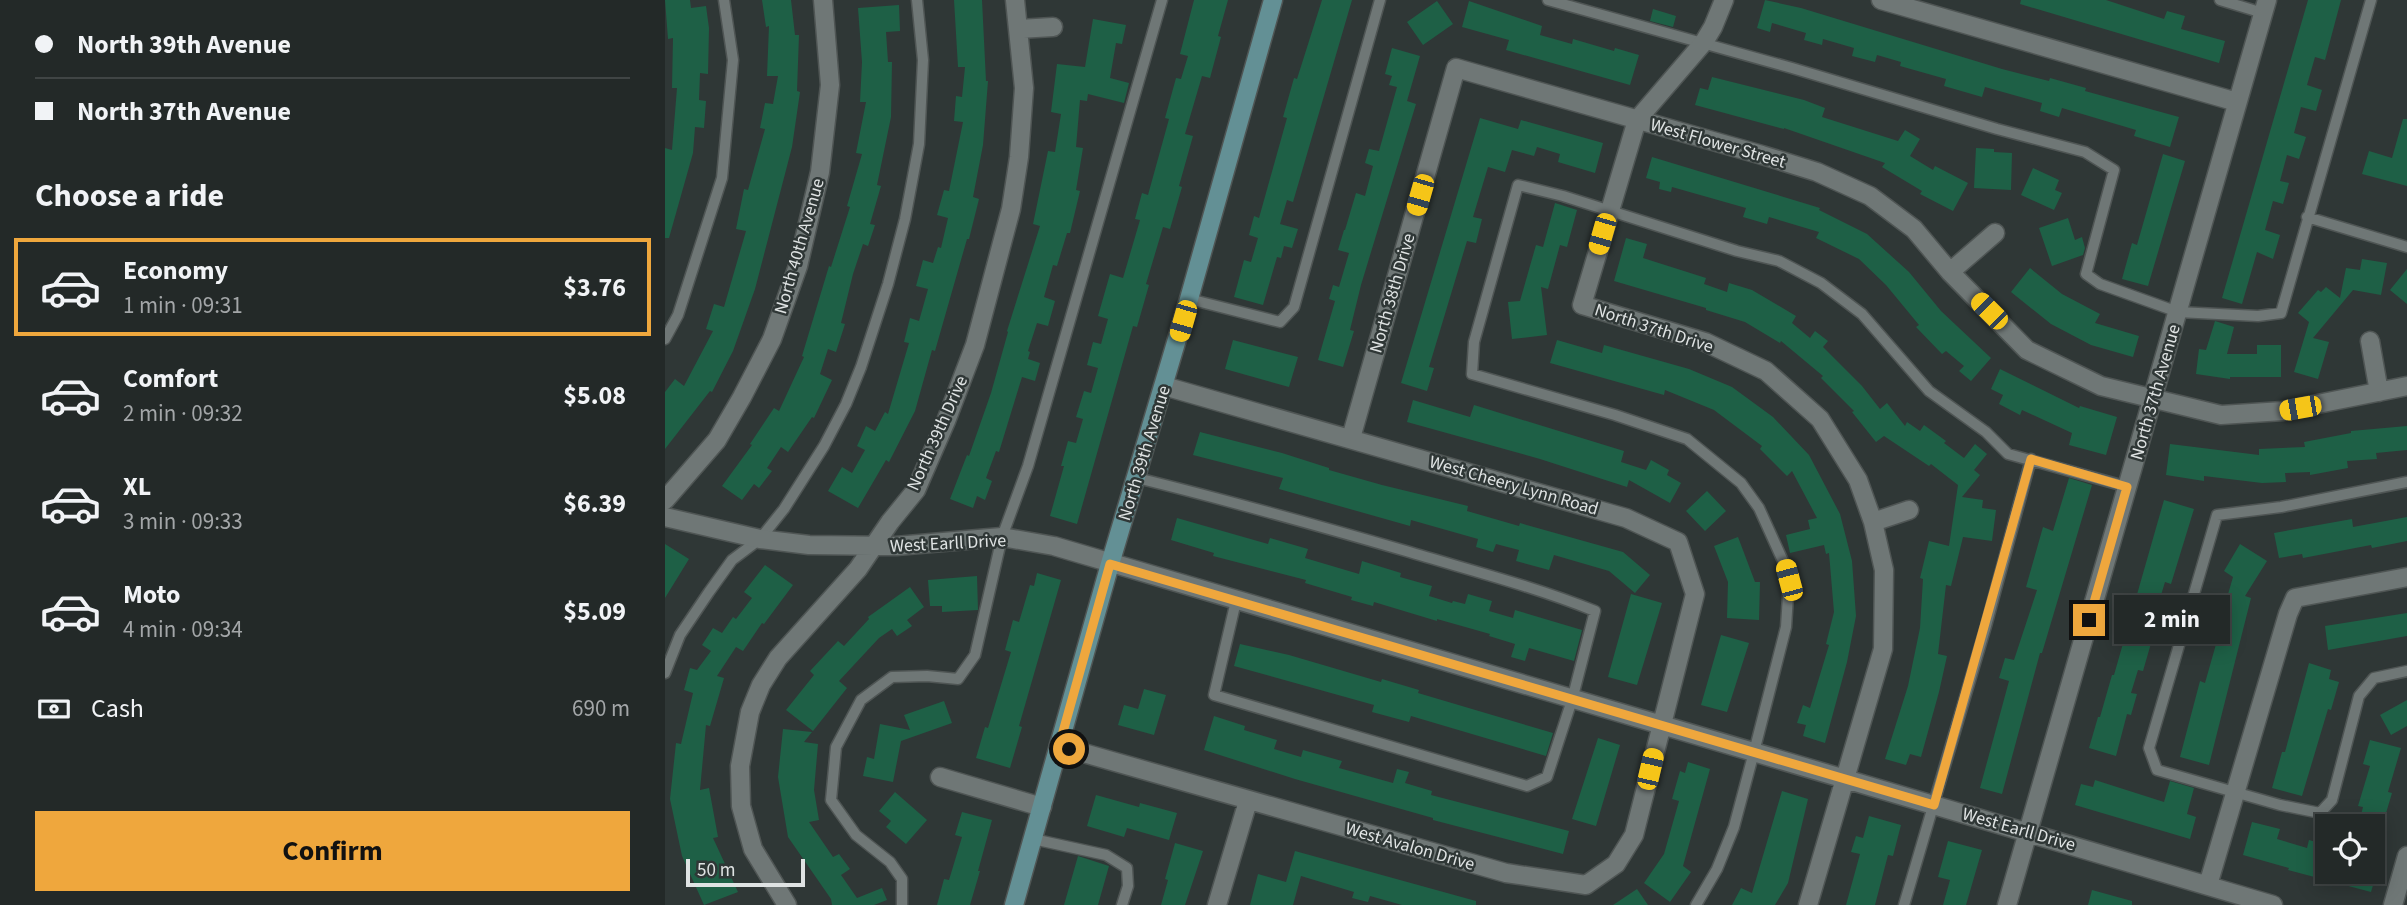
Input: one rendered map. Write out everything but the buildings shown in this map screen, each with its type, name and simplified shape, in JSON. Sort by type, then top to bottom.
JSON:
[{"type":"street","name":"North 40th Avenue","points":[[665,500],[717,440],[743,397],[772,339],[797,266],[820,172],[830,85],[823,0]]},
{"type":"street","name":"North 39th Drive","points":[[787,905],[753,849],[741,806],[740,766],[750,712],[761,685],[778,658],[858,569],[916,489],[975,345],[1010,209],[1019,157],[1024,88],[1015,0]]},
{"type":"street","name":"North 39th Avenue","points":[[1014,905],[1273,0]]},
{"type":"street","points":[[1637,120],[1704,42],[1724,0]]},
{"type":"street","points":[[1881,0],[2237,102]]},
{"type":"street","name":"North 37th Avenue","points":[[2007,905],[2265,6]]},
{"type":"street","points":[[1019,29],[1053,27]]},
{"type":"street","name":"West Flower Street","points":[[1455,68],[1817,172],[1870,196],[1914,229],[1950,272],[2027,350],[2101,386],[2209,413],[2231,415],[2283,411],[2407,386]]},
{"type":"street","name":"North 38th Drive","points":[[1351,438],[1455,68]]},
{"type":"street","name":"North 37th Drive","points":[[1637,120],[1582,304],[1705,342],[1766,371],[1820,419],[1858,480],[1873,522],[1884,570],[1883,649],[1808,905]]},
{"type":"street","points":[[1950,272],[1995,233]]},
{"type":"street","points":[[2370,341],[2379,392]]},
{"type":"street","name":"West Cheery Lynn Road","points":[[1164,386],[1626,518],[1678,542],[1695,594],[1661,725]]},
{"type":"street","points":[[1873,522],[1909,510]]},
{"type":"street","name":"West Earll Drive","points":[[665,517],[760,539],[809,545],[896,546],[1002,537],[1054,546],[2273,905]]},
{"type":"street","points":[[2208,885],[2295,598],[2407,577]]},
{"type":"street","name":"West Avalon Drive","points":[[1059,746],[1506,873],[1586,885],[1616,864],[1634,835],[1661,725]]},
{"type":"street","points":[[940,777],[1042,807]]},
{"type":"street","points":[[1217,905],[1248,801]]},
{"type":"street","points":[[2393,905],[2407,856]]},
{"type":"lane","points":[[665,339],[678,316],[722,178],[733,60],[724,0]]},
{"type":"lane","points":[[665,673],[680,635],[732,560],[760,539],[784,509],[824,446],[846,404],[888,284],[905,219],[919,144],[923,60],[917,0]]},
{"type":"lane","points":[[902,905],[902,879],[890,862],[856,835],[831,800],[836,747],[861,700],[892,677],[958,679],[975,655],[1002,537],[1028,466],[1162,0]]},
{"type":"lane","points":[[1189,299],[1280,322],[1294,307],[1380,0]]},
{"type":"lane","points":[[1548,0],[2085,152],[2113,170],[2086,274],[2099,285],[2178,312],[2258,316],[2281,313],[2371,0]]},
{"type":"lane","points":[[2220,0],[2265,6]]},
{"type":"lane","points":[[1696,905],[1717,869],[1734,827],[1786,627],[1789,580],[1759,508],[1741,483],[1687,439],[1615,415],[1472,374],[1474,342],[1518,186],[1563,196],[1737,251],[1779,261],[1821,283],[1862,314],[1929,391],[1986,432],[2008,454],[2127,487]]},
{"type":"lane","points":[[2307,217],[2407,247]]},
{"type":"lane","points":[[1904,905],[2031,459]]},
{"type":"lane","points":[[1137,478],[1219,498],[1454,565],[1558,596],[1595,611],[1572,700],[1547,778],[1527,786],[1214,695],[1235,601]]},
{"type":"lane","points":[[2407,482],[2217,515],[2149,748],[2157,770],[2320,813],[2332,800],[2359,696],[2374,678],[2407,671]]},
{"type":"lane","points":[[1033,839],[1106,855],[1127,868],[1128,886],[1122,905]]},
{"type":"route","points":[[1069,749],[1059,746],[1110,564],[1934,805],[2031,459],[2127,487],[2089,620]]}]
